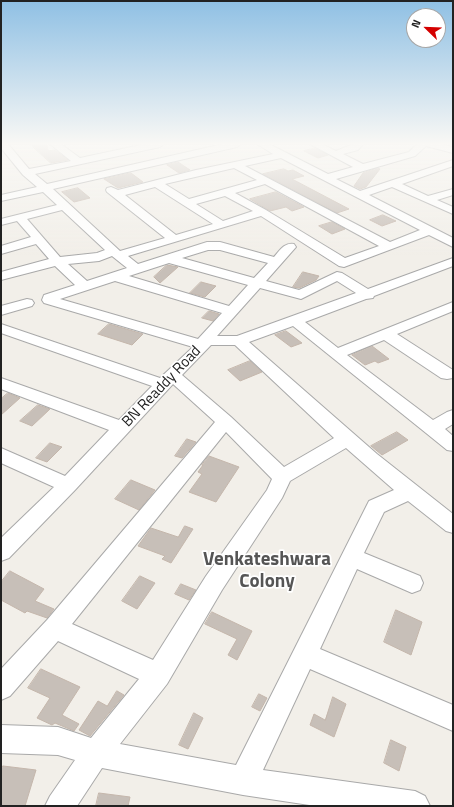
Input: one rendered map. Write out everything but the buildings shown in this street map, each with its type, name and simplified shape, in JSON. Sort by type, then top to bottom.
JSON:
[{"type":"street","points":[[37,182],[116,253],[137,270]]},
{"type":"street","points":[[1,198],[74,182]]},
{"type":"street","points":[[101,182],[174,239]]},
{"type":"street","points":[[117,194],[167,182]]},
{"type":"street","points":[[188,202],[262,182]]},
{"type":"street","points":[[265,182],[389,246]]},
{"type":"street","points":[[334,182],[453,243]]},
{"type":"street","points":[[359,195],[399,182]]},
{"type":"street","points":[[157,184],[188,202],[222,225]]},
{"type":"street","points":[[393,184],[453,211]]},
{"type":"street","points":[[226,192],[262,212],[344,263],[429,231]]},
{"type":"street","points":[[428,199],[453,192]]},
{"type":"street","points":[[1,222],[65,206]]},
{"type":"street","points":[[1,276],[57,261],[99,257],[174,239],[262,212]]},
{"type":"street","points":[[18,217],[57,261],[84,286]]},
{"type":"street","points":[[1,250],[39,239]]},
{"type":"street","points":[[276,262],[213,245],[52,296],[49,300],[204,343],[231,311],[290,247]]},
{"type":"street","points":[[171,259],[256,284],[301,295],[337,276],[368,295]]},
{"type":"street","name":"BN Readdy Road","points":[[3,547],[68,485],[204,343],[239,341],[368,295],[453,262]]},
{"type":"street","points":[[114,276],[231,311]]},
{"type":"street","points":[[4,305],[27,303]]},
{"type":"street","points":[[336,354],[453,306]]},
{"type":"street","points":[[295,321],[453,445]]},
{"type":"street","points":[[1,342],[8,330],[168,380],[226,421],[282,477]]},
{"type":"street","points":[[386,334],[447,374]]},
{"type":"street","points":[[239,341],[408,492],[453,525]]},
{"type":"street","points":[[1,383],[122,428]]},
{"type":"street","points":[[432,429],[453,416]]},
{"type":"street","points":[[1,687],[55,628],[226,421]]},
{"type":"street","points":[[60,806],[96,752],[158,675],[214,583],[274,493],[282,477],[347,439]]},
{"type":"street","points":[[1,455],[68,485]]},
{"type":"street","points":[[243,780],[376,507],[408,492]]},
{"type":"street","points":[[351,557],[412,583]]},
{"type":"street","points":[[55,628],[158,675]]},
{"type":"street","points":[[304,654],[453,718]]},
{"type":"street","points":[[1,739],[58,741],[96,752],[243,780],[415,806]]},
{"type":"district","name":"Venkateshwara Colony","points":[[267,571]]}]
